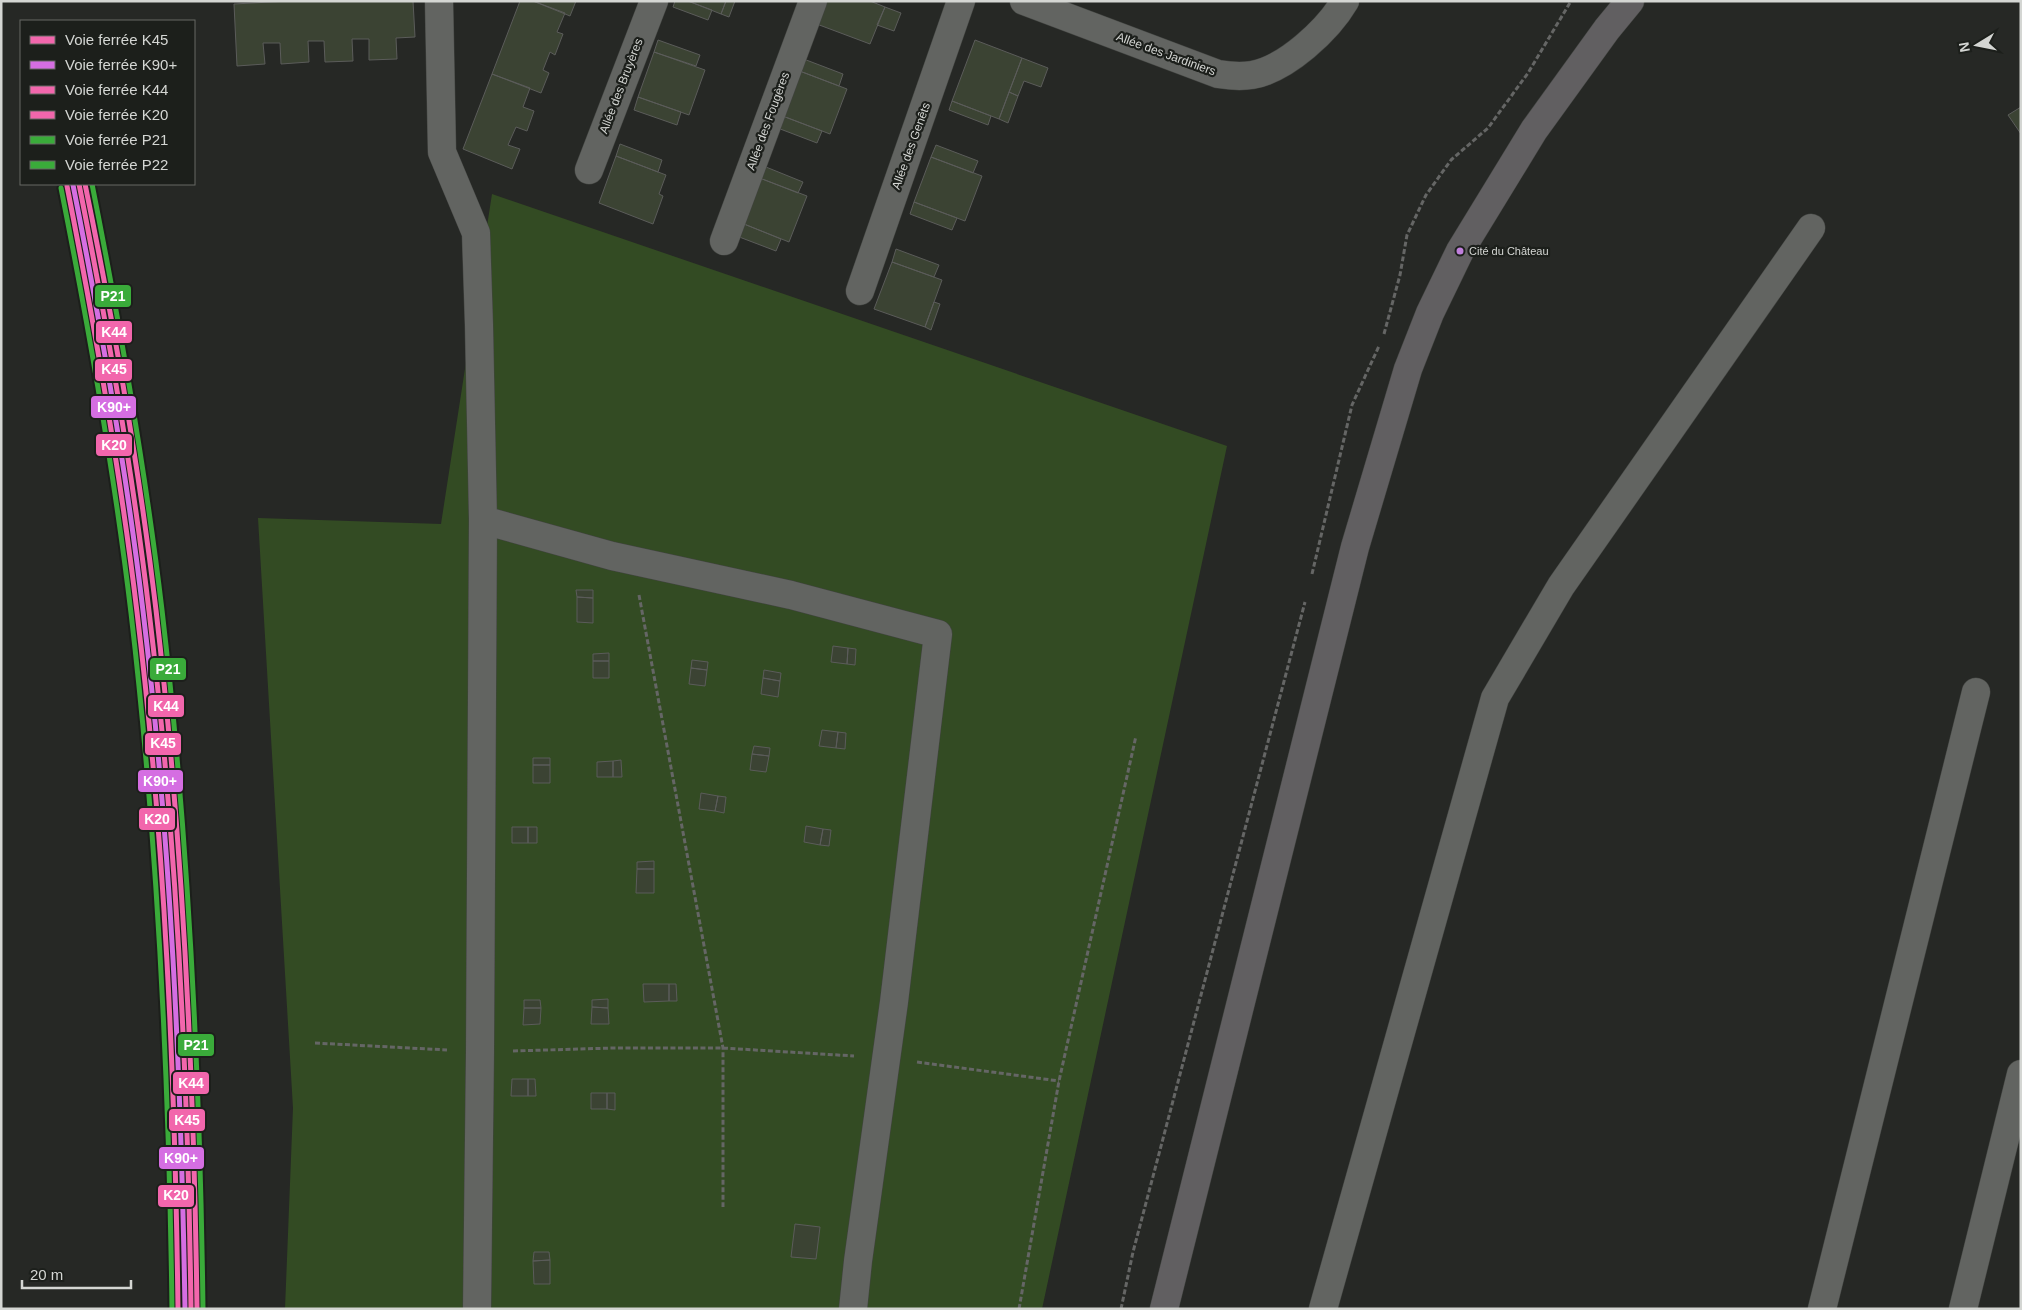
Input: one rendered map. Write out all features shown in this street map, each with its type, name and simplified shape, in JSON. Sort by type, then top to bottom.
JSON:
[{"type":"main road","points":[[1164,1309],[1356,547],[1408,369],[1430,313],[1460,251],[1534,130],[1607,29],[1630,1]]},
{"type":"street","points":[[439,1],[442,152],[476,234],[483,520],[477,1309]]},
{"type":"street","name":"Allée des Bruyères","points":[[589,170],[654,1]]},
{"type":"street","name":"Allée des Fougères","points":[[724,241],[813,1]]},
{"type":"street","name":"Allée des Genêts","points":[[860,291],[961,1]]},
{"type":"street","name":"Allée des Jardiniers","points":[[1024,1],[1218,74],[1237,77],[1254,75],[1273,68],[1294,54],[1318,35],[1339,11],[1344,1]]},
{"type":"street","points":[[1322,1309],[1495,698],[1561,586],[1811,228]]},
{"type":"street","points":[[483,520],[633,561],[791,595],[938,634],[895,992],[853,1309]]},
{"type":"street","points":[[1822,1309],[1976,692]]},
{"type":"street","points":[[1963,1309],[2021,1074]]},
{"type":"path","points":[[633,561],[723,1048],[722,1207]]},
{"type":"path","points":[[1019,1309],[1059,1080],[1136,736]]},
{"type":"path","points":[[315,1043],[480,1052],[613,1048],[723,1048],[885,1058],[1059,1080]]},
{"type":"green space","points":[[492,194],[1227,446],[1042,1309],[285,1309],[293,1108],[258,518],[441,524]]},
{"type":"building","points":[[289,1],[413,1],[415,37],[396,38],[397,59],[369,60],[369,39],[352,39],[353,61],[325,62],[324,41],[308,41],[309,62],[281,64],[280,43],[263,43],[265,64],[237,66],[234,4]]},
{"type":"building","points":[[520,1],[533,1],[565,13],[557,32],[563,34],[555,55],[550,52],[543,70],[549,73],[541,93],[492,74]]},
{"type":"building","points":[[533,1],[576,1],[570,16]]},
{"type":"building","points":[[675,1],[688,1],[712,10],[708,20],[673,7]]},
{"type":"building","points":[[688,1],[726,1],[721,14]]},
{"type":"building","points":[[726,1],[735,1],[729,17],[721,14]]},
{"type":"building","points":[[822,1],[870,1],[885,7],[870,44],[814,23]]},
{"type":"building","points":[[885,7],[901,13],[894,31],[877,25]]},
{"type":"building","points":[[658,40],[700,55],[696,66],[654,52]]},
{"type":"building","points":[[975,40],[1022,58],[999,119],[952,101]]},
{"type":"building","points":[[654,52],[705,70],[689,115],[638,97]]},
{"type":"building","points":[[801,58],[843,74],[839,86],[797,70]]},
{"type":"building","points":[[1022,58],[1048,68],[1041,87],[1024,81],[1018,96],[1009,92]]},
{"type":"building","points":[[797,70],[847,89],[830,134],[780,115]]},
{"type":"building","points":[[492,74],[530,88],[523,107],[534,111],[527,131],[516,127],[508,145],[520,149],[512,169],[463,149]]},
{"type":"building","points":[[1009,92],[1018,96],[1008,123],[999,119]]},
{"type":"building","points":[[638,97],[681,112],[677,125],[634,110]]},
{"type":"building","points":[[952,101],[991,116],[988,125],[949,110]]},
{"type":"building","points":[[2021,107],[2021,134],[2008,115]]},
{"type":"building","points":[[780,115],[822,131],[817,143],[775,127]]},
{"type":"building","points":[[620,144],[662,160],[658,172],[616,156]]},
{"type":"building","points":[[936,145],[978,161],[973,173],[931,157]]},
{"type":"building","points":[[616,156],[666,175],[659,194],[663,196],[653,224],[599,203]]},
{"type":"building","points":[[931,157],[982,176],[965,221],[914,202]]},
{"type":"building","points":[[761,165],[803,182],[798,193],[757,177]]},
{"type":"building","points":[[757,177],[807,196],[789,242],[739,222]]},
{"type":"building","points":[[914,202],[957,218],[952,230],[910,214]]},
{"type":"building","points":[[739,222],[781,239],[776,251],[734,235]]},
{"type":"building","points":[[896,249],[939,265],[934,277],[892,262]]},
{"type":"building","points":[[892,262],[942,280],[925,327],[874,309]]},
{"type":"building","points":[[934,302],[940,304],[931,330],[925,327]]},
{"type":"building","points":[[576,590],[593,590],[593,598],[577,597]]},
{"type":"building","points":[[577,597],[593,598],[593,623],[577,622]]},
{"type":"building","points":[[833,646],[848,648],[847,664],[831,662]]},
{"type":"building","points":[[848,648],[856,649],[855,665],[847,664]]},
{"type":"building","points":[[609,653],[609,661],[593,661],[593,654]]},
{"type":"building","points":[[692,660],[708,662],[707,670],[691,668]]},
{"type":"building","points":[[593,661],[609,661],[609,678],[593,678]]},
{"type":"building","points":[[691,668],[707,670],[705,686],[689,684]]},
{"type":"building","points":[[764,670],[781,673],[780,681],[763,678]]},
{"type":"building","points":[[763,678],[780,681],[778,697],[761,694]]},
{"type":"building","points":[[822,730],[838,732],[836,748],[819,746]]},
{"type":"building","points":[[838,732],[846,733],[845,749],[836,748]]},
{"type":"building","points":[[754,746],[770,748],[769,756],[752,754]]},
{"type":"building","points":[[752,754],[769,756],[766,772],[750,770]]},
{"type":"building","points":[[533,758],[550,758],[550,765],[533,765]]},
{"type":"building","points":[[621,760],[622,777],[613,777],[613,761]]},
{"type":"building","points":[[613,761],[613,777],[597,777],[597,762]]},
{"type":"building","points":[[533,765],[550,765],[550,783],[533,783]]},
{"type":"building","points":[[701,793],[718,796],[715,811],[699,809]]},
{"type":"building","points":[[718,796],[726,797],[724,813],[715,811]]},
{"type":"building","points":[[806,826],[823,829],[820,845],[804,842]]},
{"type":"building","points":[[512,827],[528,827],[528,843],[512,843]]},
{"type":"building","points":[[528,827],[537,827],[537,843],[528,843]]},
{"type":"building","points":[[823,829],[831,830],[829,846],[820,845]]},
{"type":"building","points":[[654,861],[654,869],[637,869],[637,862]]},
{"type":"building","points":[[637,869],[654,869],[654,893],[636,893]]},
{"type":"building","points":[[643,984],[669,984],[669,1001],[644,1002]]},
{"type":"building","points":[[669,984],[676,984],[677,1001],[669,1001]]},
{"type":"building","points":[[608,999],[608,1008],[592,1007],[592,1000]]},
{"type":"building","points":[[524,1000],[540,1000],[541,1008],[524,1008]]},
{"type":"building","points":[[592,1007],[608,1008],[609,1024],[591,1024]]},
{"type":"building","points":[[524,1008],[541,1008],[540,1024],[523,1025]]},
{"type":"building","points":[[512,1079],[528,1079],[528,1096],[511,1096]]},
{"type":"building","points":[[528,1079],[535,1079],[536,1096],[528,1096]]},
{"type":"building","points":[[591,1093],[607,1093],[607,1109],[591,1109]]},
{"type":"building","points":[[607,1093],[615,1093],[615,1110],[607,1109]]},
{"type":"building","points":[[795,1224],[820,1227],[816,1259],[791,1257]]},
{"type":"building","points":[[534,1252],[549,1252],[550,1260],[533,1261]]},
{"type":"building","points":[[550,1260],[550,1284],[534,1284],[533,1261]]},
{"type":"rail line","name":"K90+","points":[[73,185],[121,451],[153,698],[168,872],[173,960],[181,1134],[185,1309]]},
{"type":"rail line","name":"K45","points":[[79,185],[127,450],[159,698],[174,872],[184,1046],[191,1309]]},
{"type":"rail line","name":"K44","points":[[85,185],[116,343],[134,450],[156,610],[165,697],[180,871],[190,1046],[197,1309]]},
{"type":"rail line","name":"P21","points":[[92,185],[140,450],[162,610],[171,697],[192,959],[203,1309]]},
{"type":"rail line","name":"K20","points":[[67,186],[115,452],[147,699],[167,960],[177,1222],[178,1309]]},
{"type":"rail line","name":"P22","points":[[61,188],[109,453],[131,613],[140,700],[155,873],[165,1047],[172,1309]]},
{"type":"place","name":"Cité du Château","points":[[1460,251]]}]
